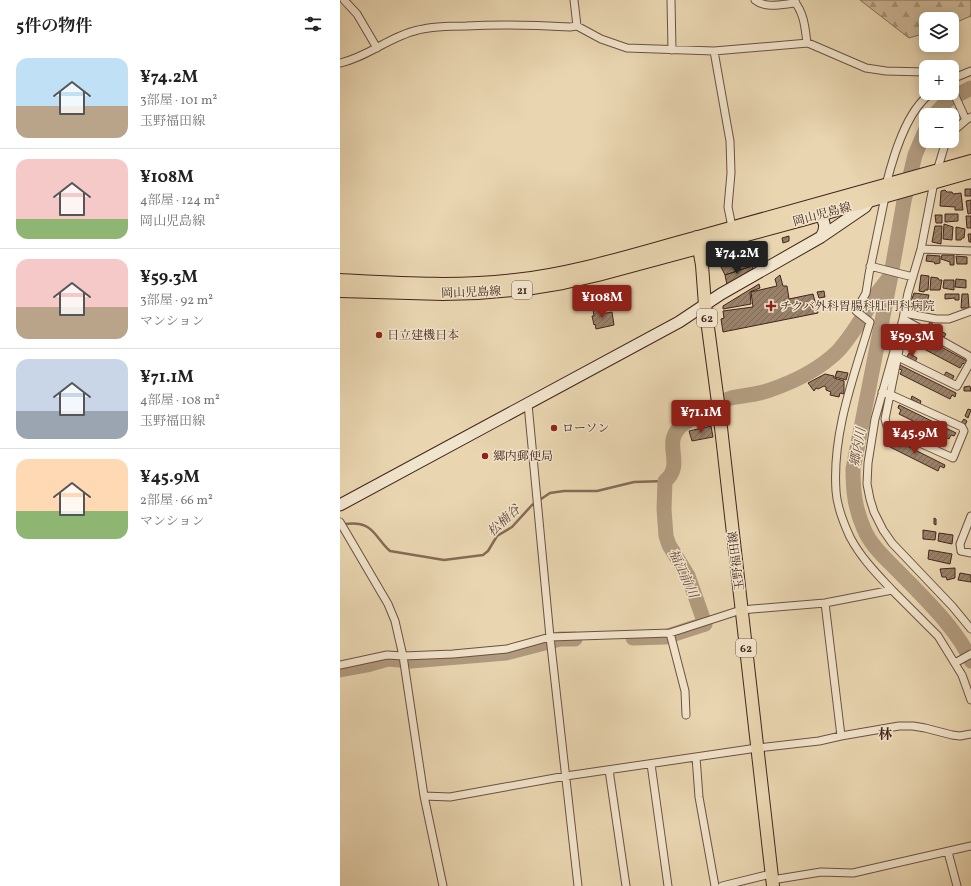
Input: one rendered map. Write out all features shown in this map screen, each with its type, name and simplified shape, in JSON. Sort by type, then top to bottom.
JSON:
[{"type":"main road","name":"岡山児島線","points":[[340,291],[443,294],[568,272],[698,242],[763,225],[932,177],[971,161]]},
{"type":"main road","name":"岡山児島線","points":[[932,177],[971,172]]},
{"type":"main road","name":"岡山児島線","points":[[698,242],[732,228],[763,225],[820,215],[869,201],[888,190]]},
{"type":"main road","name":"玉野福田線","points":[[698,242],[702,265],[705,305],[758,748],[772,880]]},
{"type":"main road","name":"岡山児島線","points":[[340,280],[444,284],[477,288]]},
{"type":"street","points":[[344,0],[357,14],[377,48]]},
{"type":"street","points":[[574,0],[578,26]]},
{"type":"street","points":[[671,0],[672,50]]},
{"type":"street","points":[[755,0],[760,4],[768,6],[794,2],[801,11],[807,43]]},
{"type":"street","points":[[340,63],[353,60],[402,35],[418,30],[441,27],[510,24],[570,27],[578,26],[601,39],[627,48],[714,51],[807,43],[866,68],[886,71],[919,72]]},
{"type":"street","points":[[714,51],[730,141],[728,207],[732,228]]},
{"type":"street","points":[[959,76],[971,71]]},
{"type":"street","points":[[923,100],[912,114],[901,138],[890,170],[888,190],[866,293],[856,311],[870,322],[843,413],[836,460],[836,492],[841,516],[851,538],[867,563],[938,636],[956,662],[971,700]]},
{"type":"street","points":[[958,100],[968,118],[959,126]]},
{"type":"street","points":[[943,148],[932,177],[921,249],[911,276],[905,318],[875,419],[868,463],[867,484],[874,512],[883,530],[892,543],[930,582],[971,629]]},
{"type":"street","points":[[340,505],[678,322],[821,237],[869,201]]},
{"type":"street","points":[[820,215],[825,222],[825,227],[821,237]]},
{"type":"street","points":[[921,249],[971,251]]},
{"type":"street","points":[[872,267],[911,276]]},
{"type":"street","points":[[905,318],[949,319],[971,311]]},
{"type":"street","points":[[895,355],[957,386],[971,361],[969,356],[905,318]]},
{"type":"street","points":[[882,392],[890,394],[962,427],[964,431],[953,458],[891,430],[887,426],[885,419],[890,394],[895,355]]},
{"type":"street","points":[[528,404],[550,637],[578,886]]},
{"type":"street","points":[[971,516],[960,544],[961,551],[971,553]]},
{"type":"street","points":[[341,524],[388,604],[395,621],[403,656],[424,796],[443,886]]},
{"type":"street","points":[[340,665],[387,655],[403,656],[453,654],[508,649],[550,637],[670,633],[741,610],[825,604],[892,590]]},
{"type":"street","points":[[825,604],[841,736]]},
{"type":"street","points":[[670,633],[685,691],[686,715]]},
{"type":"street","points":[[956,662],[971,654]]},
{"type":"street","points":[[424,796],[450,797],[566,776],[758,748],[819,741],[899,726],[913,726],[952,736],[971,734]]},
{"type":"street","points":[[696,757],[699,798],[715,886]]},
{"type":"street","points":[[652,764],[668,886]]},
{"type":"street","points":[[609,770],[626,886]]},
{"type":"street","points":[[722,886],[821,872],[853,873],[971,846]]},
{"type":"street","points":[[948,852],[957,886]]},
{"type":"green space","points":[[860,0],[971,0],[971,16],[959,21],[959,12],[919,12],[919,35],[909,38]]},
{"type":"building","points":[[965,189],[971,189],[971,196],[965,196]]},
{"type":"building","points":[[945,190],[947,192],[952,192],[953,194],[961,193],[963,210],[955,210],[955,207],[940,206],[941,191]]},
{"type":"building","points":[[971,200],[971,213],[968,214],[966,201]]},
{"type":"building","points":[[945,214],[958,214],[958,221],[945,222]]},
{"type":"building","points":[[935,215],[942,215],[942,223],[936,223]]},
{"type":"building","points":[[966,216],[971,216],[971,228],[967,228]]},
{"type":"building","points":[[944,224],[953,227],[952,240],[943,239]]},
{"type":"building","points":[[935,226],[942,226],[941,244],[932,242]]},
{"type":"building","points":[[956,227],[965,229],[964,238],[961,240],[956,240]]},
{"type":"building","points":[[968,234],[971,234],[971,242],[969,242]]},
{"type":"building","points":[[789,236],[789,241],[783,243],[782,238]]},
{"type":"building","points":[[758,244],[761,259],[751,262],[752,266],[725,275],[721,267],[736,263],[732,250]]},
{"type":"building","points":[[927,255],[940,256],[940,263],[935,264],[934,262],[926,261]]},
{"type":"building","points":[[942,255],[954,255],[954,265],[950,265],[950,262],[941,259]]},
{"type":"building","points":[[956,256],[967,257],[967,264],[957,264]]},
{"type":"building","points":[[752,266],[753,269],[727,285],[725,275]]},
{"type":"building","points":[[780,275],[783,286],[787,286],[789,299],[813,294],[818,313],[723,332],[721,319],[724,318],[723,311],[753,307],[751,292],[777,286],[775,279]]},
{"type":"building","points":[[921,275],[929,276],[928,290],[925,290],[924,292],[919,291]]},
{"type":"building","points":[[931,277],[942,280],[940,290],[930,290]]},
{"type":"building","points":[[956,279],[966,280],[966,288],[955,287]]},
{"type":"building","points":[[944,280],[954,280],[954,290],[943,288]]},
{"type":"building","points":[[759,284],[760,288],[750,292],[751,304],[723,309],[723,306]]},
{"type":"building","points":[[824,291],[825,297],[819,298],[817,292]]},
{"type":"building","points":[[914,293],[929,295],[925,310],[909,307]]},
{"type":"building","points":[[945,294],[959,294],[959,300],[955,300],[955,298],[945,299]]},
{"type":"building","points":[[962,294],[968,294],[969,308],[961,308]]},
{"type":"building","points":[[600,307],[601,314],[612,312],[614,325],[596,329],[592,316],[594,316],[593,309]]},
{"type":"building","points":[[930,322],[934,325],[931,330],[927,327]]},
{"type":"building","points":[[938,329],[946,334],[944,337],[936,332]]},
{"type":"building","points":[[912,331],[967,361],[965,365],[963,363],[960,368],[905,339]]},
{"type":"building","points":[[909,353],[917,358],[915,362],[907,357]]},
{"type":"building","points":[[900,365],[956,393],[955,397],[952,395],[950,399],[900,374],[902,370],[899,369]]},
{"type":"building","points":[[837,371],[848,373],[846,380],[835,377]]},
{"type":"building","points":[[946,372],[954,376],[952,380],[944,376]]},
{"type":"building","points":[[825,374],[834,376],[834,378],[844,381],[844,394],[840,393],[839,397],[830,395],[831,392],[826,390],[826,387],[824,386],[818,389],[816,388],[814,391],[808,383]]},
{"type":"building","points":[[970,386],[971,391],[964,391],[964,387]]},
{"type":"building","points":[[912,396],[921,401],[920,404],[911,399]]},
{"type":"building","points":[[899,405],[956,433],[954,436],[951,435],[949,439],[899,414],[901,410],[898,408]]},
{"type":"building","points":[[968,409],[971,410],[968,418],[965,416]]},
{"type":"building","points":[[964,419],[967,421],[965,425],[961,423]]},
{"type":"building","points":[[711,426],[713,437],[692,441],[689,431]]},
{"type":"building","points":[[889,437],[945,465],[944,468],[940,466],[938,471],[888,446],[890,442],[887,440]]},
{"type":"building","points":[[934,518],[936,519],[936,525],[934,524]]},
{"type":"building","points":[[923,530],[936,532],[935,540],[923,539]]},
{"type":"building","points":[[939,533],[953,535],[952,544],[938,541]]},
{"type":"building","points":[[929,550],[952,554],[950,564],[928,559]]},
{"type":"building","points":[[955,568],[955,578],[947,580],[946,577],[942,577],[940,569]]},
{"type":"building","points":[[960,573],[971,575],[971,582],[958,580]]},
{"type":"waterway","name":"郷内川","points":[[941,108],[948,100],[971,88]]},
{"type":"waterway","name":"郷内川","points":[[919,146],[915,155],[904,201],[853,469],[853,485],[858,514],[870,540],[882,555],[938,612],[957,637],[971,661]]},
{"type":"waterway","name":"福江前川","points":[[633,638],[665,637],[705,624],[688,576],[669,545],[666,536],[664,509],[665,481],[671,474],[674,467],[673,445],[677,430],[689,420],[731,398],[765,392],[779,387],[797,379],[823,364],[831,358],[848,339],[878,292],[891,275]]},
{"type":"waterway","name":"松楠谷","points":[[342,524],[364,525],[369,528],[390,551],[444,560],[483,555],[488,551],[497,536],[512,527],[532,505],[550,493],[564,491],[597,491],[634,482],[665,481]]},
{"type":"waterway","name":"福江前川","points":[[340,670],[388,659],[411,661],[506,653],[560,639],[575,639]]},
{"type":"place","name":"チクバ外科胃腸科肛門科病院","points":[[771,306]]},
{"type":"place","name":"日立建機日本","points":[[379,335]]},
{"type":"place","name":"ローソン","points":[[554,428]]},
{"type":"place","name":"郷内郵便局","points":[[485,456]]},
{"type":"district","name":"林","points":[[885,734]]}]
